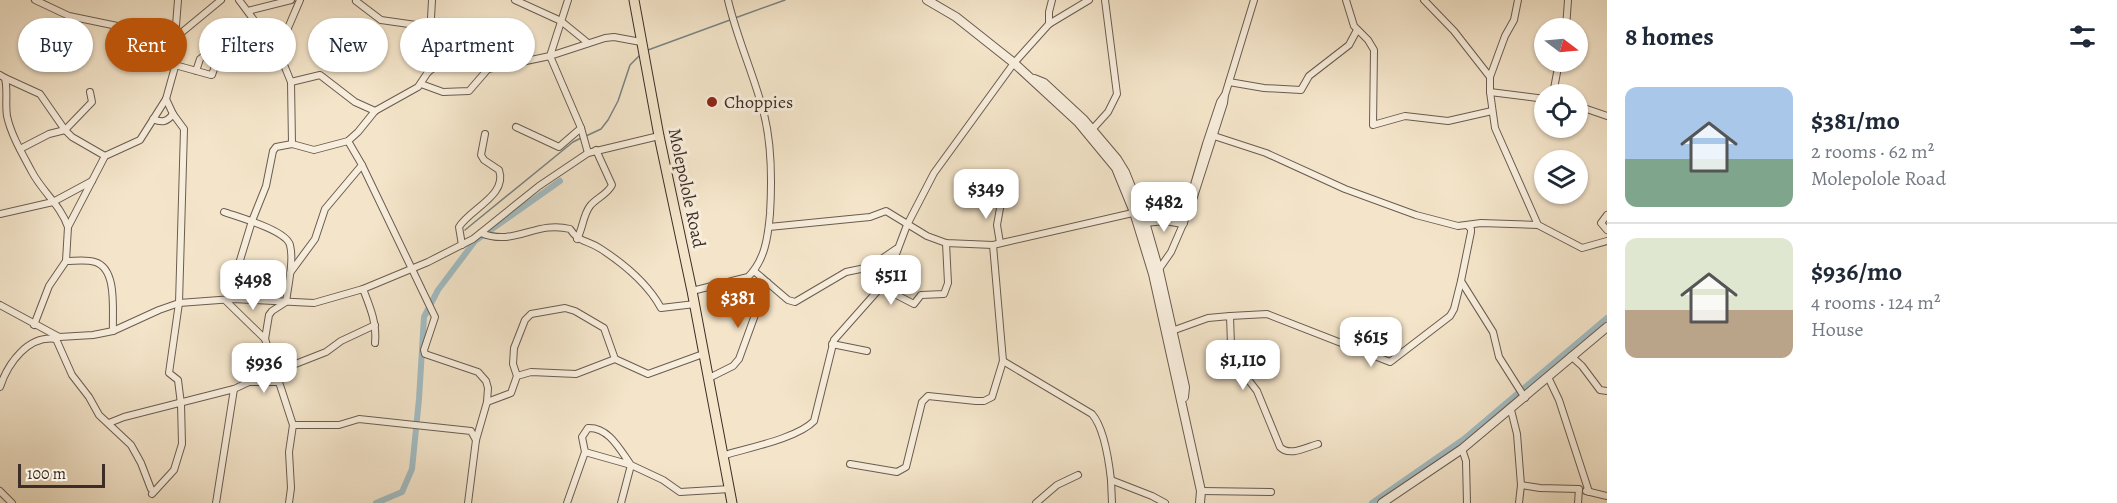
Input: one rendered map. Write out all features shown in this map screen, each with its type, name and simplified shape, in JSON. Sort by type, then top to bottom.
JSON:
[{"type":"main road","name":"Molepolole Road","points":[[634,0],[659,136],[734,503]]},
{"type":"street","points":[[35,0],[69,16],[105,23]]},
{"type":"street","points":[[177,18],[178,0]]},
{"type":"street","points":[[187,28],[220,0]]},
{"type":"street","points":[[239,0],[253,18]]},
{"type":"street","points":[[248,11],[291,0]]},
{"type":"street","points":[[292,18],[300,0]]},
{"type":"street","points":[[355,0],[381,20],[400,23]]},
{"type":"street","points":[[431,18],[432,0]]},
{"type":"street","points":[[515,0],[561,21],[588,43]]},
{"type":"street","points":[[568,0],[550,56],[581,128],[588,153]]},
{"type":"street","points":[[692,291],[742,279],[754,271],[762,258],[769,227],[772,174],[764,116],[728,0]]},
{"type":"street","points":[[927,0],[956,17],[1014,63],[1091,132],[1116,168],[1145,222],[1201,491],[1200,503]]},
{"type":"street","points":[[1049,24],[1048,12],[1052,0]]},
{"type":"street","points":[[724,455],[790,435],[810,426],[816,416],[832,344],[881,287],[888,274],[896,248],[934,173],[1014,63],[1049,24],[1089,0]]},
{"type":"street","points":[[1091,132],[1108,112],[1117,94],[1105,0]]},
{"type":"street","points":[[1208,145],[1214,136],[1254,0]]},
{"type":"street","points":[[1346,0],[1352,23],[1374,50],[1373,125],[1405,116],[1448,121],[1492,111]]},
{"type":"street","points":[[1424,0],[1454,31],[1490,77]]},
{"type":"street","points":[[1518,0],[1514,20],[1505,36],[1490,77],[1490,92],[1495,128],[1538,225]]},
{"type":"street","points":[[1567,18],[1568,0]]},
{"type":"street","points":[[1229,82],[1264,88],[1300,90],[1309,76],[1349,45],[1357,30]]},
{"type":"street","points":[[535,59],[614,37],[641,42]]},
{"type":"street","points":[[187,68],[196,71]]},
{"type":"street","points":[[68,227],[105,156],[137,142],[166,99],[174,72]]},
{"type":"street","points":[[287,72],[291,82],[292,144]]},
{"type":"street","points":[[233,299],[237,270],[252,221],[266,186],[274,149],[278,146],[292,144],[314,150],[348,141],[375,111],[421,84],[428,72]]},
{"type":"street","points":[[421,84],[443,92],[469,91],[485,72]]},
{"type":"street","points":[[291,82],[320,75],[355,102],[375,111]]},
{"type":"street","points":[[3,76],[40,94],[65,130],[76,140],[105,156]]},
{"type":"street","points":[[3,76],[8,96],[7,113],[21,149],[34,175],[65,217],[68,227],[66,261],[49,286],[34,325]]},
{"type":"street","points":[[21,149],[49,134],[65,130],[92,102],[90,92]]},
{"type":"street","points":[[1490,92],[1534,98]]},
{"type":"street","points":[[1156,272],[1171,252],[1183,222],[1220,102],[1225,95]]},
{"type":"street","points":[[0,305],[58,338],[72,375],[99,415],[131,445],[154,491],[152,494],[176,466],[182,438],[178,380],[169,373],[179,303],[184,129],[166,99]]},
{"type":"street","points":[[1588,109],[1607,116]]},
{"type":"street","points":[[153,119],[160,122],[166,121],[173,114]]},
{"type":"street","points":[[516,126],[559,147],[581,128]]},
{"type":"street","points":[[462,245],[459,227],[490,198],[500,179],[501,172],[484,160],[481,155],[485,134]]},
{"type":"street","points":[[0,387],[8,367],[24,349],[35,341],[113,331],[179,303],[233,299],[309,304],[363,289],[462,245],[481,233],[539,186],[588,153],[659,136]]},
{"type":"street","points":[[1214,136],[1266,153],[1345,189],[1416,215],[1458,226],[1481,223],[1538,225],[1582,248],[1607,241]]},
{"type":"street","points":[[348,141],[413,268],[435,317],[424,350],[425,354],[478,372],[488,388],[487,402],[476,440],[468,503]]},
{"type":"street","points":[[577,238],[588,209],[612,185],[596,150]]},
{"type":"street","points":[[290,273],[315,239],[325,208],[362,165]]},
{"type":"street","points":[[0,214],[53,202],[92,181]]},
{"type":"street","points":[[850,464],[902,471],[908,463],[922,402],[925,398],[931,396],[976,401],[989,399],[994,393],[1003,361],[997,244],[997,225],[1002,196]]},
{"type":"street","points":[[224,212],[252,221],[288,240],[290,246],[290,273],[286,302],[269,315],[265,339],[293,424],[289,452],[291,488],[289,503]]},
{"type":"street","points":[[769,227],[870,217],[886,212],[927,236],[946,243],[997,244],[1138,212]]},
{"type":"street","points":[[1138,212],[1156,272]]},
{"type":"street","points":[[1607,215],[1602,223],[1607,230]]},
{"type":"street","points":[[1145,222],[1165,220],[1183,222]]},
{"type":"street","points":[[481,233],[489,237],[511,238],[556,226],[570,229],[577,238],[598,247],[637,276],[661,308],[695,304]]},
{"type":"street","points":[[1169,332],[1208,318],[1266,314],[1390,362],[1450,316],[1461,281],[1471,229],[1468,226]]},
{"type":"street","points":[[881,287],[914,304],[921,295],[944,294],[948,283],[946,243]]},
{"type":"street","points":[[754,271],[788,300],[795,302],[846,272],[870,267],[896,248]]},
{"type":"street","points":[[66,261],[91,261],[106,269],[111,279],[113,331]]},
{"type":"street","points":[[1461,281],[1493,332],[1499,357],[1525,398]]},
{"type":"street","points":[[709,378],[733,366],[739,359],[767,282]]},
{"type":"street","points":[[363,289],[375,325],[375,344]]},
{"type":"street","points":[[225,299],[265,339]]},
{"type":"street","points":[[487,402],[511,393],[517,376],[513,364],[514,348],[525,320],[531,314],[565,308],[575,310],[604,328],[615,359]]},
{"type":"street","points":[[1230,316],[1234,359],[1257,391],[1282,451],[1289,452],[1318,444]]},
{"type":"street","points":[[275,372],[326,352],[341,341],[375,325]]},
{"type":"street","points":[[1382,503],[1464,455],[1512,413],[1548,377],[1575,359],[1607,327]]},
{"type":"street","points":[[832,344],[867,351]]},
{"type":"street","points":[[249,382],[267,349]]},
{"type":"street","points":[[517,376],[531,372],[576,374],[615,359],[648,374],[703,354]]},
{"type":"street","points":[[1575,359],[1600,390],[1607,391]]},
{"type":"street","points":[[1003,361],[1095,417],[1108,455],[1112,503]]},
{"type":"street","points":[[1548,377],[1559,400],[1589,492]]},
{"type":"street","points":[[109,423],[124,417],[234,389],[249,382],[279,382]]},
{"type":"street","points":[[216,503],[234,389]]},
{"type":"street","points":[[1512,413],[1517,434],[1521,485],[1519,503]]},
{"type":"street","points":[[293,424],[339,425],[364,419],[471,432],[476,440]]},
{"type":"street","points":[[567,503],[585,452],[583,434],[588,428],[599,429],[607,434],[631,465]]},
{"type":"street","points":[[585,452],[631,465],[663,480],[680,492],[730,489]]},
{"type":"street","points":[[1464,455],[1467,503]]},
{"type":"street","points":[[621,503],[631,465]]},
{"type":"street","points":[[1036,503],[1057,485],[1078,476]]},
{"type":"street","points":[[1111,480],[1165,503]]},
{"type":"street","points":[[1521,485],[1580,489],[1607,496]]},
{"type":"street","points":[[1578,503],[1580,489]]},
{"type":"street","points":[[0,491],[12,503]]},
{"type":"street","points":[[1201,491],[1271,492]]},
{"type":"waterway","points":[[735,18],[785,0]]},
{"type":"waterway","points":[[648,50],[730,20]]},
{"type":"waterway","points":[[586,136],[601,129],[608,120],[618,101],[630,65],[641,54]]},
{"type":"waterway","points":[[465,230],[573,142],[581,138]]},
{"type":"waterway","points":[[376,503],[402,492],[412,469],[424,317],[438,290],[475,241],[560,181]]},
{"type":"waterway","points":[[1372,503],[1464,439],[1607,318]]},
{"type":"place","name":"Choppies","points":[[712,102]]}]
